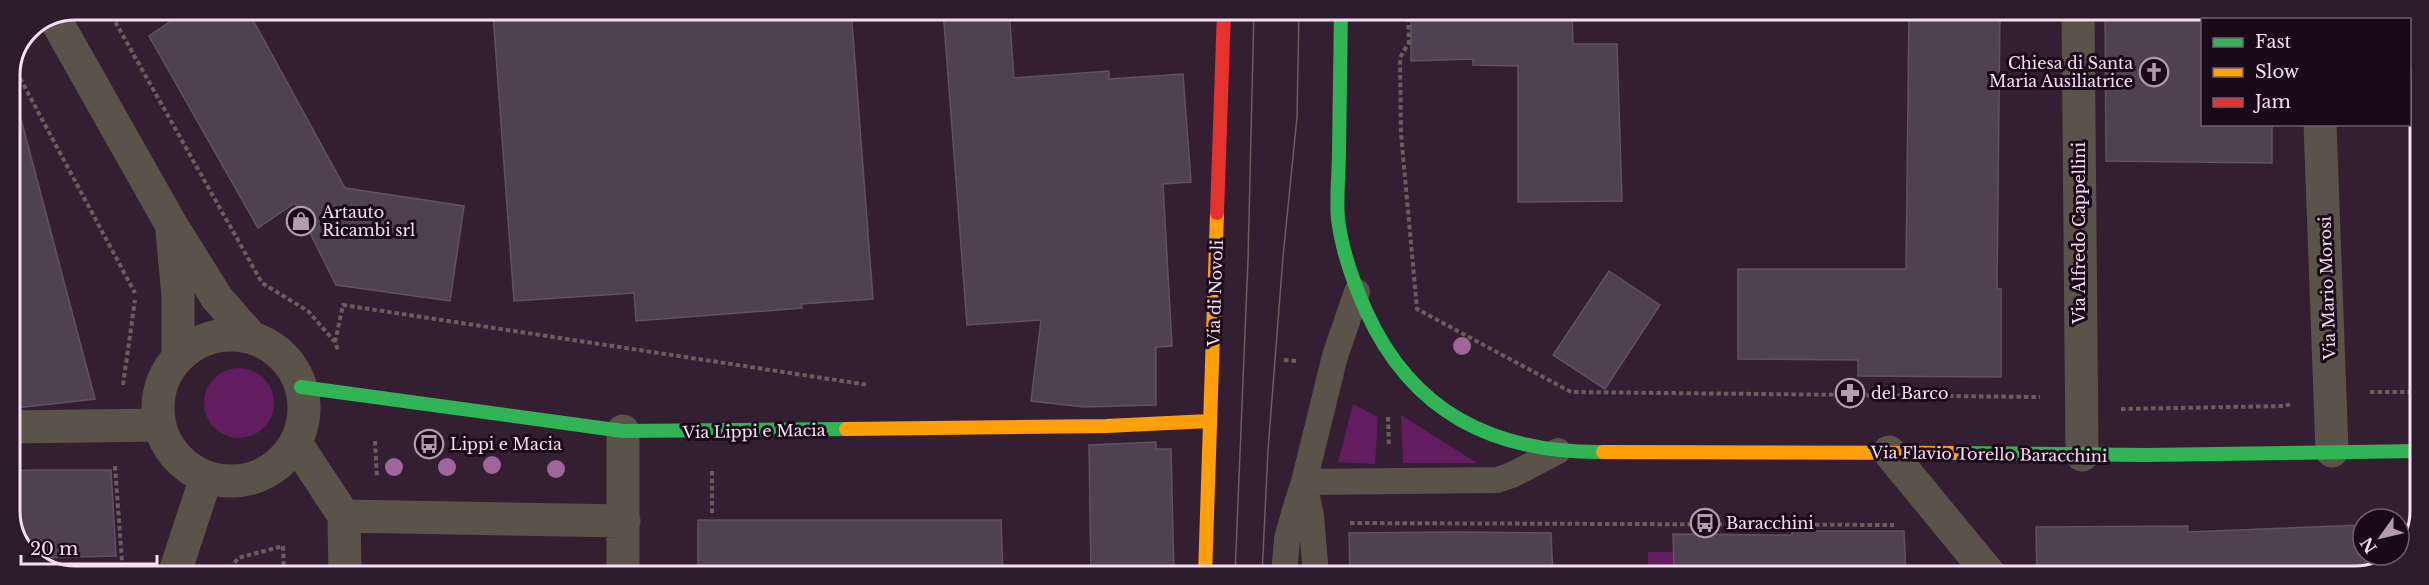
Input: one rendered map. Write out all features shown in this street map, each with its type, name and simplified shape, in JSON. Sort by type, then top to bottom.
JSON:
[{"type":"street","name":"Via di Novoli","points":[[1205,566],[1224,20]]},
{"type":"street","points":[[1341,20],[1338,218],[1345,253],[1357,292]]},
{"type":"street","name":"Via Alfredo Cappellini","points":[[2078,20],[2082,455]]},
{"type":"street","points":[[57,23],[172,226],[217,298],[251,337]]},
{"type":"street","name":"Via Mario Morosi","points":[[2320,126],[2332,451]]},
{"type":"street","points":[[172,226],[178,296],[178,357]]},
{"type":"street","name":"Via Flavio Torello Baracchini","points":[[1357,292],[1371,326],[1389,355],[1402,372],[1437,405],[1457,419],[1491,435],[1530,447],[1558,451],[2082,455],[2410,451]]},
{"type":"street","points":[[238,334],[251,337],[262,340],[282,353],[296,373],[301,387],[304,416],[296,443],[272,470],[259,477],[243,482],[222,482],[206,478],[189,470],[176,458],[159,425],[158,404],[161,386],[178,357],[198,342],[218,336],[238,334]]},
{"type":"street","name":"Via Lippi e Macia","points":[[301,387],[623,431],[1106,426],[1209,421]]},
{"type":"street","points":[[20,427],[159,425]]},
{"type":"street","points":[[623,431],[623,566]]},
{"type":"street","points":[[296,443],[344,516],[345,566]]},
{"type":"street","points":[[1889,452],[1983,566]]},
{"type":"street","points":[[177,566],[206,478]]},
{"type":"street","points":[[344,516],[624,521]]},
{"type":"lane","points":[[1285,566],[1287,539],[1304,482],[1335,356],[1357,292]]},
{"type":"lane","name":"Via Flavio Torello Baracchini","points":[[1304,482],[1497,480],[1512,475],[1558,451]]},
{"type":"lane","points":[[1304,482],[1311,516],[1315,566]]},
{"type":"path","points":[[114,20],[262,283],[308,311],[335,342],[339,352]]},
{"type":"path","points":[[1408,20],[1409,42],[1400,58],[1401,134],[1417,309],[1571,392],[2102,397],[2115,409],[2285,406],[2319,391],[2410,392]]},
{"type":"path","points":[[20,77],[135,294],[123,385],[114,391]]},
{"type":"path","points":[[335,342],[343,305],[870,385]]},
{"type":"path","points":[[1388,412],[1389,454]]},
{"type":"path","points":[[375,441],[378,485]]},
{"type":"path","points":[[115,465],[122,566]]},
{"type":"path","points":[[711,468],[712,513]]},
{"type":"path","points":[[1346,524],[1905,525]]},
{"type":"path","points":[[232,566],[238,558],[283,546],[284,566]]},
{"type":"shaded area","points":[[232,368],[246,368],[259,373],[269,383],[274,403],[269,423],[259,433],[246,438],[232,438],[219,433],[209,423],[204,410],[204,396],[209,383],[219,373]]},
{"type":"shaded area","points":[[1353,404],[1378,417],[1375,464],[1338,462]]},
{"type":"shaded area","points":[[1401,415],[1477,463],[1403,463]]},
{"type":"shaded area","points":[[1648,552],[1673,552],[1674,566],[1648,566]]},
{"type":"building","points":[[173,20],[253,20],[345,188],[464,206],[450,301],[336,285],[295,203],[258,228],[149,36]]},
{"type":"building","points":[[493,20],[852,20],[873,299],[801,304],[802,308],[636,321],[634,293],[514,301]]},
{"type":"building","points":[[944,20],[1010,20],[1014,78],[1109,71],[1109,79],[1183,74],[1191,182],[1163,184],[1172,346],[1156,347],[1156,405],[1084,407],[1031,401],[1041,320],[967,325]]},
{"type":"building","points":[[1411,20],[1572,20],[1573,44],[1617,44],[1622,201],[1518,202],[1518,66],[1473,65],[1473,59],[1411,61]]},
{"type":"building","points":[[1909,20],[2000,20],[1997,289],[2001,289],[2001,377],[1858,376],[1858,360],[1738,359],[1738,269],[1906,269]]},
{"type":"building","name":"Chiesa di Santa Maria Ausiliatrice","points":[[2105,20],[2201,20],[2201,126],[2272,126],[2272,163],[2106,161]]},
{"type":"building","points":[[21,119],[95,399],[20,408]]},
{"type":"building","points":[[1609,271],[1660,305],[1605,389],[1553,355]]},
{"type":"building","points":[[1156,442],[1156,449],[1171,449],[1174,566],[1091,566],[1089,445]]},
{"type":"building","points":[[111,470],[116,556],[46,558],[38,552],[27,538],[21,522],[20,471]]},
{"type":"building","points":[[698,520],[1001,520],[1003,566],[698,566]]},
{"type":"building","points":[[2351,525],[2351,566],[2037,566],[2036,527],[2188,526],[2188,532]]},
{"type":"building","points":[[1792,531],[1904,531],[1906,566],[1674,566],[1673,534],[1792,535]]},
{"type":"building","points":[[1349,533],[1551,533],[1553,566],[1350,566]]},
{"type":"tram line","points":[[1235,566],[1248,260],[1254,20]]},
{"type":"tram line","points":[[1262,566],[1268,450],[1283,257],[1297,117],[1299,20]]},
{"type":"traffic: fast","points":[[1341,20],[1338,219],[1352,278],[1366,311],[1385,346],[1407,376],[1432,401],[1461,420],[1492,435],[1526,445],[1603,452]]},
{"type":"traffic: fast","points":[[301,387],[623,431],[846,429]]},
{"type":"traffic: fast","points":[[1956,453],[2145,455],[2410,451]]},
{"type":"traffic: slow","points":[[1205,566],[1217,213]]},
{"type":"traffic: slow","points":[[846,429],[1106,426],[1209,421]]},
{"type":"traffic: slow","points":[[1603,452],[1956,453]]},
{"type":"traffic: jam","points":[[1217,213],[1224,20]]},
{"type":"place","name":"Chiesa di Santa Maria Ausiliatrice","points":[[2154,72]]},
{"type":"place","name":"Artauto Ricambi srl","points":[[301,221]]},
{"type":"place","name":"del Barco","points":[[1850,393]]},
{"type":"place","name":"Lippi e Macia","points":[[429,444]]},
{"type":"place","name":"Baracchini","points":[[1705,523]]}]
